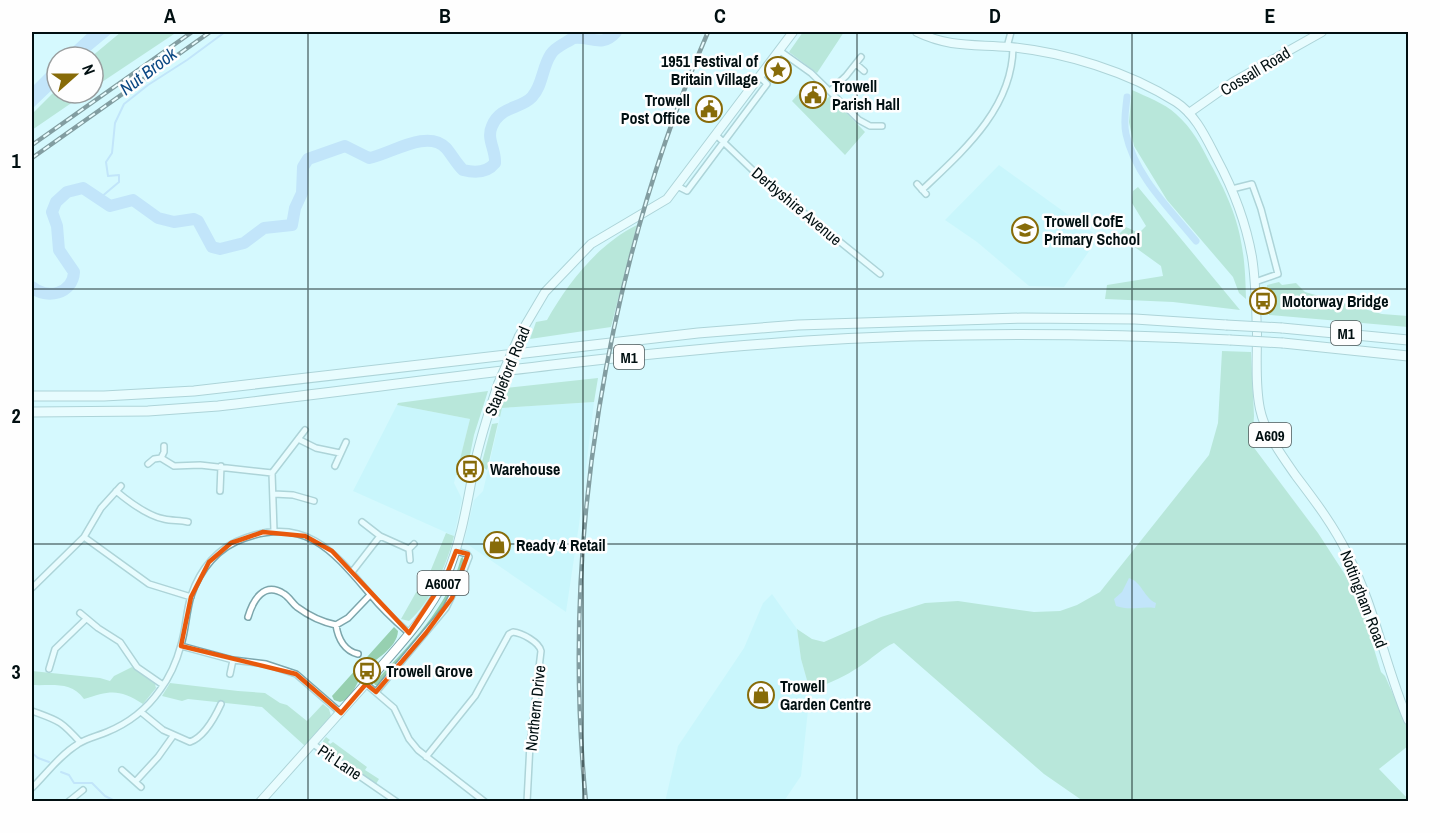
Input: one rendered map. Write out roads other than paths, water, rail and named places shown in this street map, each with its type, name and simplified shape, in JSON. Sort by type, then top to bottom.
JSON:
[{"type":"highway","name":"M1","points":[[32,396],[104,396],[194,391],[698,333],[798,325],[1022,318],[1135,319],[1282,328],[1408,340]]},
{"type":"highway","name":"M1","points":[[32,412],[148,411],[208,406],[659,354],[807,341],[909,336],[1020,334],[1230,340],[1408,356]]},
{"type":"main road","name":"Stapleford Road","points":[[260,801],[366,684],[409,633],[436,595],[456,551],[480,442],[498,384],[519,336],[545,292],[591,244],[667,199],[793,32]]},
{"type":"main road","name":"Nottingham Road","points":[[917,32],[945,42],[984,47],[1010,47],[1052,53],[1085,62],[1136,81],[1177,103],[1189,113],[1206,137],[1232,189],[1252,256],[1255,282],[1258,393],[1264,422],[1288,464],[1336,531],[1368,591],[1397,692],[1408,720]]},
{"type":"street","points":[[917,184],[924,192],[981,131],[1009,81],[1012,67],[1011,32]]},
{"type":"street","name":"Cossall Road","points":[[1189,113],[1233,82],[1322,32]]},
{"type":"street","points":[[780,51],[811,73],[859,120],[870,126],[882,126]]},
{"type":"street","points":[[830,91],[861,57]]},
{"type":"street","points":[[856,64],[864,71]]},
{"type":"street","name":"Stapleford Road","points":[[677,186],[687,191],[724,142],[766,84],[760,76]]},
{"type":"street","name":"Derbyshire Avenue","points":[[716,135],[762,179],[880,274]]},
{"type":"street","points":[[1232,189],[1252,184],[1278,274],[1255,282]]},
{"type":"street","points":[[274,531],[272,472],[305,430]]},
{"type":"street","points":[[298,439],[316,448],[340,453]]},
{"type":"street","points":[[335,466],[346,442]]},
{"type":"street","points":[[160,458],[164,452],[164,446]]},
{"type":"street","points":[[148,464],[160,458],[174,466],[221,466],[272,472]]},
{"type":"street","points":[[220,491],[221,466]]},
{"type":"street","points":[[32,588],[84,537],[101,508],[121,486]]},
{"type":"street","points":[[116,491],[138,507],[164,519],[188,522]]},
{"type":"street","points":[[274,494],[314,501]]},
{"type":"street","points":[[164,519],[164,527]]},
{"type":"street","points":[[362,522],[380,536],[412,546],[410,560]]},
{"type":"street","points":[[32,788],[70,749],[80,742],[125,724],[141,712],[163,685],[181,646],[191,597],[201,574],[218,553],[231,543],[245,537],[274,531],[316,540],[332,551],[390,617],[409,633]]},
{"type":"street","points":[[352,572],[380,536]]},
{"type":"street","points":[[84,537],[149,584],[191,597]]},
{"type":"street","points":[[376,692],[452,598],[469,557],[468,554],[456,551]]},
{"type":"street","points":[[248,617],[252,601],[271,590],[286,595],[302,614],[336,625],[344,622],[370,595]]},
{"type":"street","points":[[80,613],[120,642],[128,651],[130,663],[163,685]]},
{"type":"street","points":[[49,669],[55,650],[86,619]]},
{"type":"street","points":[[336,625],[338,635],[351,652],[358,654]]},
{"type":"street","name":"Northern Drive","points":[[426,757],[475,696],[512,632],[518,633],[539,645],[541,651],[530,744],[527,801]]},
{"type":"street","points":[[181,646],[233,660],[266,664],[296,674],[341,713]]},
{"type":"street","points":[[348,660],[351,652]]},
{"type":"street","points":[[230,674],[233,660]]},
{"type":"street","points":[[51,662],[59,663]]},
{"type":"street","points":[[366,684],[394,708],[412,743],[426,757],[485,801]]},
{"type":"street","points":[[141,712],[173,736],[190,742],[196,740],[221,704]]},
{"type":"street","points":[[32,711],[57,720],[80,742]]},
{"type":"street","points":[[136,781],[173,736]]},
{"type":"street","name":"Pit Lane","points":[[314,744],[397,801]]},
{"type":"street","points":[[122,771],[141,787]]},
{"type":"street","points":[[68,801],[83,790]]},
{"type":"waterway","name":"Nut Brook","points":[[100,198],[119,182],[119,175],[108,176],[106,162],[112,153],[115,123],[124,104],[225,32]]},
{"type":"waterway","points":[[32,287],[44,293],[58,293],[64,290],[72,279],[74,272],[59,250],[57,226],[52,212],[56,202],[67,192],[83,188],[110,206],[133,200],[158,218],[174,222],[194,219],[198,221],[212,247],[220,249],[244,243],[264,228],[292,225],[295,208],[302,193],[303,167],[308,159],[345,146],[369,158],[408,144],[429,141],[446,148],[463,170],[476,172],[485,170],[495,163],[490,135],[492,126],[505,111],[532,97],[553,52],[573,38],[600,41],[611,37],[616,32]]},
{"type":"waterway","points":[[1127,97],[1125,129],[1137,164],[1145,178],[1196,241]]},
{"type":"waterway","points":[[32,753],[49,762]]},
{"type":"waterway","points":[[61,772],[69,775],[74,783],[92,783],[105,796],[117,802]]},
{"type":"railway","points":[[32,145],[192,32]]},
{"type":"railway","points":[[32,158],[210,32]]},
{"type":"railway","points":[[586,802],[580,705],[580,607],[586,508],[599,409],[618,311],[642,215],[672,122],[708,32]]},
{"type":"place","name":"1951 Festival of Britain Village","points":[[778,70]]},
{"type":"place","name":"Trowell Parish Hall","points":[[813,95]]},
{"type":"place","name":"Trowell Post Office","points":[[709,109]]},
{"type":"place","name":"Trowell CofE Primary School","points":[[1025,230]]},
{"type":"place","name":"Motorway Bridge","points":[[1263,301]]},
{"type":"place","name":"Warehouse","points":[[470,469]]},
{"type":"place","name":"Ready 4 Retail","points":[[497,545]]},
{"type":"place","name":"Trowell Grove","points":[[367,671]]},
{"type":"place","name":"Trowell Garden Centre","points":[[761,695]]}]
